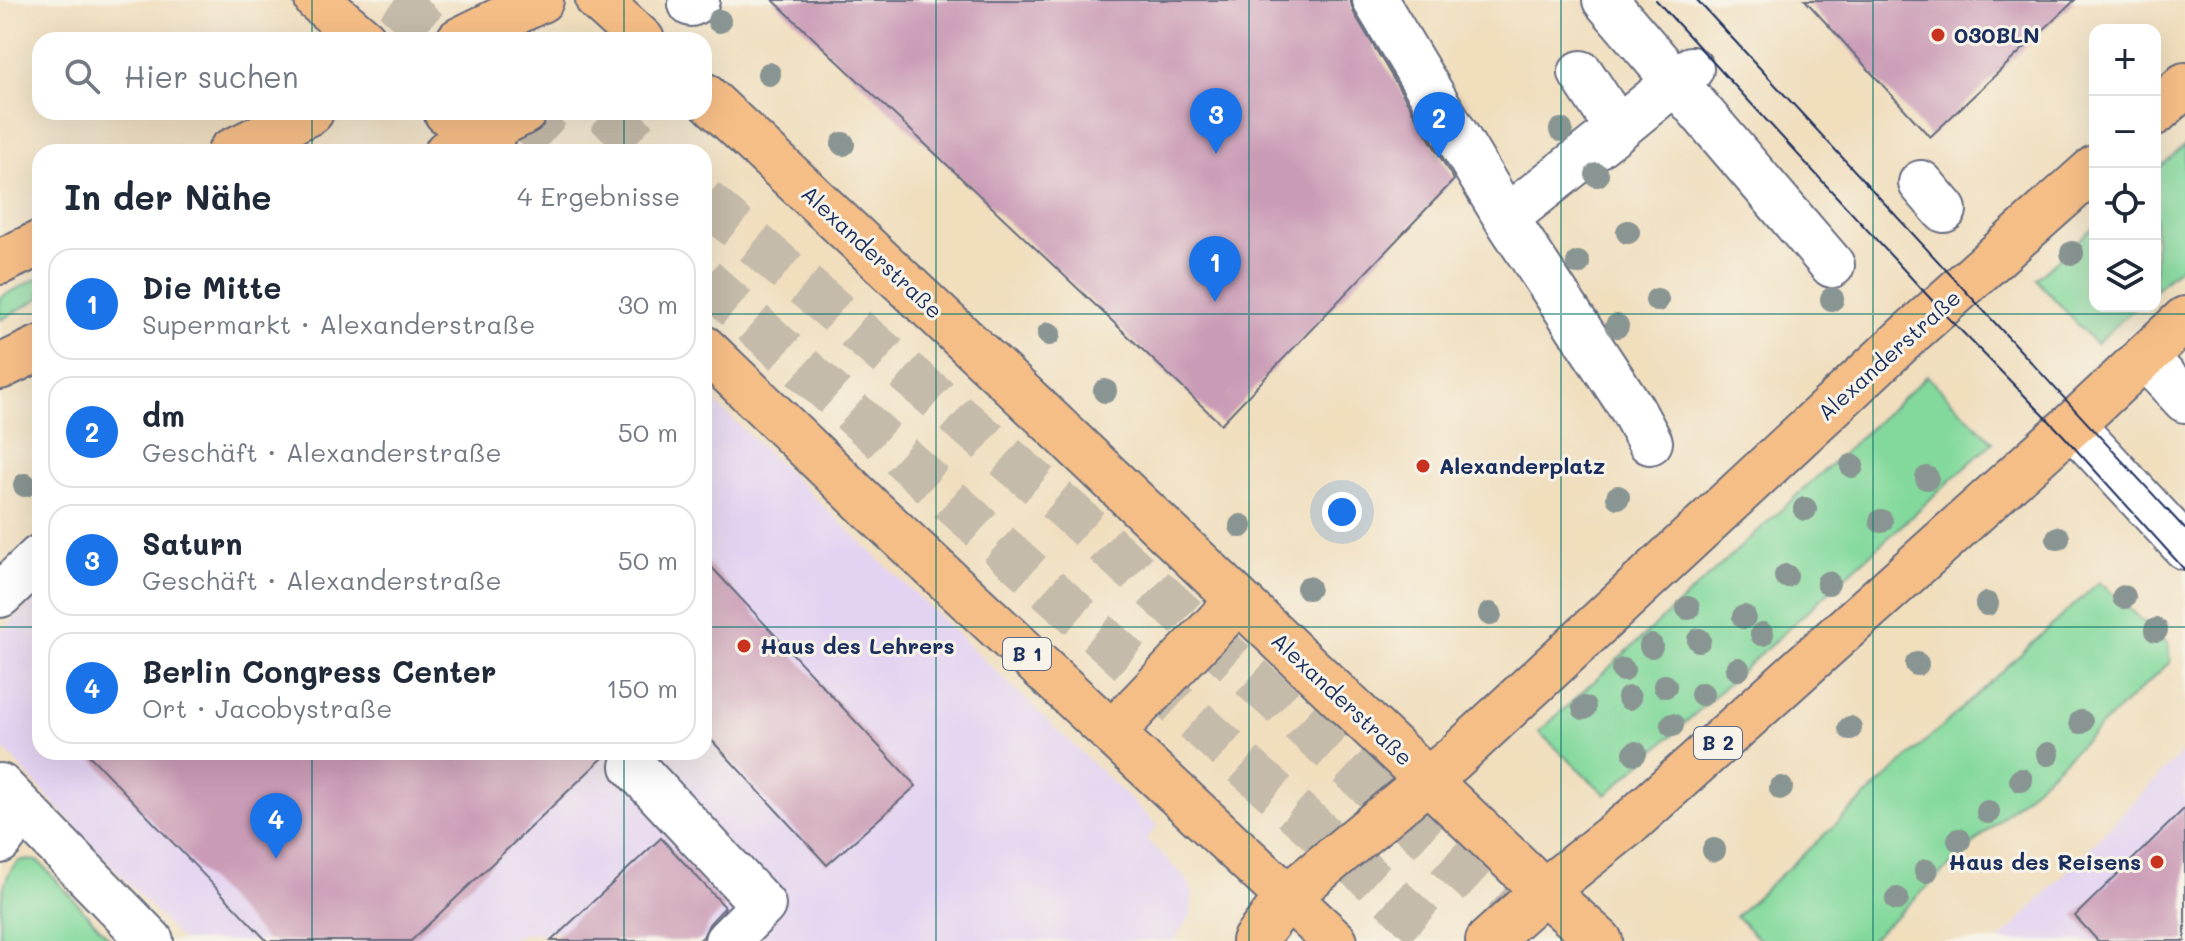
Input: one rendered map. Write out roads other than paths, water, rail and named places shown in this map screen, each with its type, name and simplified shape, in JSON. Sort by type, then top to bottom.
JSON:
[{"type":"main road","points":[[317,0],[355,32]]},
{"type":"main road","points":[[475,32],[541,0]]},
{"type":"main road","points":[[598,0],[633,32]]},
{"type":"main road","points":[[2161,107],[2185,85]]},
{"type":"main road","name":"Alexanderstraße","points":[[712,103],[1429,779],[1900,342],[2089,173]]},
{"type":"main road","points":[[246,144],[295,120]]},
{"type":"main road","points":[[465,138],[506,120]]},
{"type":"main road","points":[[0,262],[32,247]]},
{"type":"main road","name":"B 2","points":[[1544,891],[1633,820],[2072,425],[2185,319]]},
{"type":"main road","points":[[0,367],[32,352]]},
{"type":"main road","name":"B 1","points":[[712,356],[870,508],[1288,896]]},
{"type":"main road","points":[[1112,733],[1238,601]]},
{"type":"main road","points":[[1254,941],[1288,896],[1429,779],[1600,941]]},
{"type":"main road","points":[[1488,941],[1544,891]]},
{"type":"main road","points":[[1288,896],[1335,941]]},
{"type":"street","points":[[1375,0],[1506,218],[1632,409],[1650,442]]},
{"type":"street","points":[[1605,0],[1683,76],[1832,265]]},
{"type":"street","points":[[1582,75],[1618,129]]},
{"type":"street","points":[[1506,218],[1683,76]]},
{"type":"street","points":[[2145,357],[2185,400]]},
{"type":"street","points":[[2072,425],[2185,547]]},
{"type":"street","points":[[0,595],[32,565]]},
{"type":"street","points":[[633,766],[763,905],[727,941]]},
{"type":"street","points":[[8,812],[151,941]]},
{"type":"tunnel","points":[[395,0],[429,32]]},
{"type":"tunnel","points":[[489,0],[520,32]]},
{"type":"tunnel","points":[[527,120],[554,144]]},
{"type":"tunnel","points":[[614,120],[641,144]]},
{"type":"tunnel","points":[[712,207],[1068,510],[1540,941]]},
{"type":"tunnel","points":[[712,286],[1440,941]]},
{"type":"tram line","points":[[1656,0],[2185,570]]},
{"type":"tram line","points":[[1697,0],[2185,529]]},
{"type":"place","name":"030BLN","points":[[1938,35]]},
{"type":"place","name":"Saturn","points":[[1216,154]]},
{"type":"place","name":"dm","points":[[1439,158]]},
{"type":"place","name":"Die Mitte","points":[[1215,302]]},
{"type":"place","name":"Alexanderplatz","points":[[1423,466]]},
{"type":"place","name":"Haus des Lehrers","points":[[744,646]]},
{"type":"place","name":"Berlin Congress Center","points":[[276,859]]},
{"type":"place","name":"Haus des Reisens","points":[[2157,862]]}]
